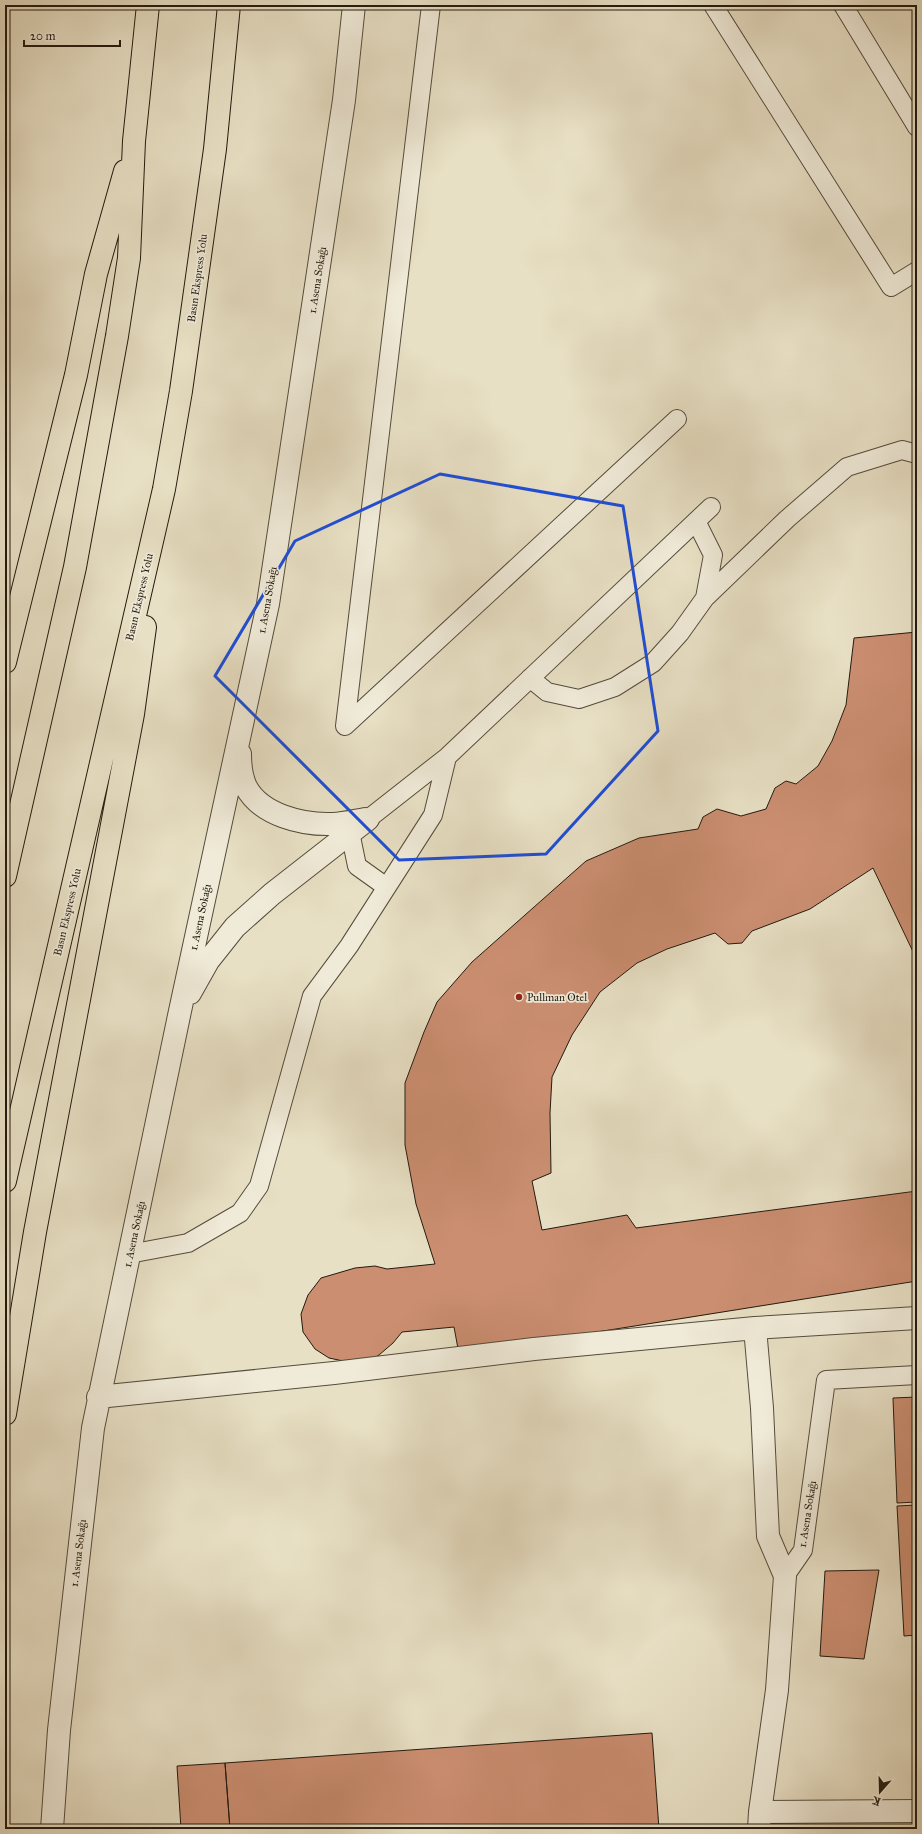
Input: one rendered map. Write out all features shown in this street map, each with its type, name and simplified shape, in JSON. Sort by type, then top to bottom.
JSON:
[{"type":"highway","points":[[5,876],[75,567],[97,453],[129,258],[134,141],[148,5]]},
{"type":"highway","name":"Basın Ekspress Yolu","points":[[5,1181],[164,489],[181,391],[215,149],[229,5]]},
{"type":"highway","points":[[5,662],[76,375],[96,274],[134,141]]},
{"type":"highway","points":[[5,1414],[35,1232],[133,714],[164,489]]},
{"type":"street","name":"1. Asena Sokağı","points":[[52,1829],[59,1730],[75,1577],[93,1428],[98,1398],[180,1011],[268,604],[344,100],[354,5]]},
{"type":"street","points":[[240,731],[240,769],[246,787],[260,802],[280,815],[303,822],[332,824],[368,819]]},
{"type":"street","points":[[180,1011],[208,961],[235,927],[272,894],[368,819]]},
{"type":"street","points":[[98,1398],[334,1373],[534,1349],[755,1328],[917,1318]]},
{"type":"street","points":[[755,1328],[762,1408],[768,1536],[785,1576],[777,1690],[759,1821],[917,1811]]},
{"type":"lane","points":[[432,5],[345,726],[677,419]]},
{"type":"lane","points":[[713,5],[891,287],[917,271]]},
{"type":"lane","points":[[843,5],[917,127]]},
{"type":"lane","points":[[530,678],[547,692],[579,699],[615,687],[652,663],[680,633],[705,598],[788,519],[847,467],[902,450],[917,454]]},
{"type":"lane","points":[[368,819],[447,757],[711,507]]},
{"type":"lane","points":[[696,521],[713,555],[705,598]]},
{"type":"lane","points":[[129,1254],[188,1243],[240,1213],[259,1186],[312,996],[349,946],[386,886],[433,815],[447,757]]},
{"type":"lane","points":[[350,832],[357,866],[386,886]]},
{"type":"lane","name":"1. Asena Sokağı","points":[[785,1576],[803,1550],[826,1380],[917,1375]]},
{"type":"highlighted area","points":[[440,474],[623,506],[658,731],[546,854],[399,860],[215,676],[295,541]]},
{"type":"building","name":"Pullman Otel","points":[[917,632],[917,960],[873,868],[810,909],[752,931],[742,943],[728,944],[715,933],[667,949],[637,963],[600,992],[572,1035],[552,1077],[550,1113],[551,1173],[532,1181],[542,1230],[627,1215],[636,1228],[917,1191],[917,1281],[459,1354],[454,1327],[402,1332],[393,1343],[379,1355],[365,1363],[348,1362],[329,1358],[315,1349],[303,1332],[301,1314],[308,1295],[321,1278],[355,1268],[375,1266],[387,1269],[435,1264],[416,1204],[405,1145],[405,1083],[437,1002],[472,962],[586,861],[639,838],[698,829],[703,817],[717,809],[741,816],[766,809],[775,788],[786,781],[796,784],[818,766],[832,741],[846,705],[854,638]]},
{"type":"building","points":[[917,1397],[917,1502],[897,1503],[893,1398]]},
{"type":"building","points":[[917,1505],[917,1635],[904,1636],[897,1506]]},
{"type":"building","points":[[879,1570],[864,1659],[820,1656],[825,1571]]},
{"type":"building","points":[[652,1733],[659,1829],[230,1829],[225,1763]]},
{"type":"building","points":[[225,1763],[230,1829],[181,1829],[177,1766]]},
{"type":"place","name":"Pullman Otel","points":[[519,997]]}]
